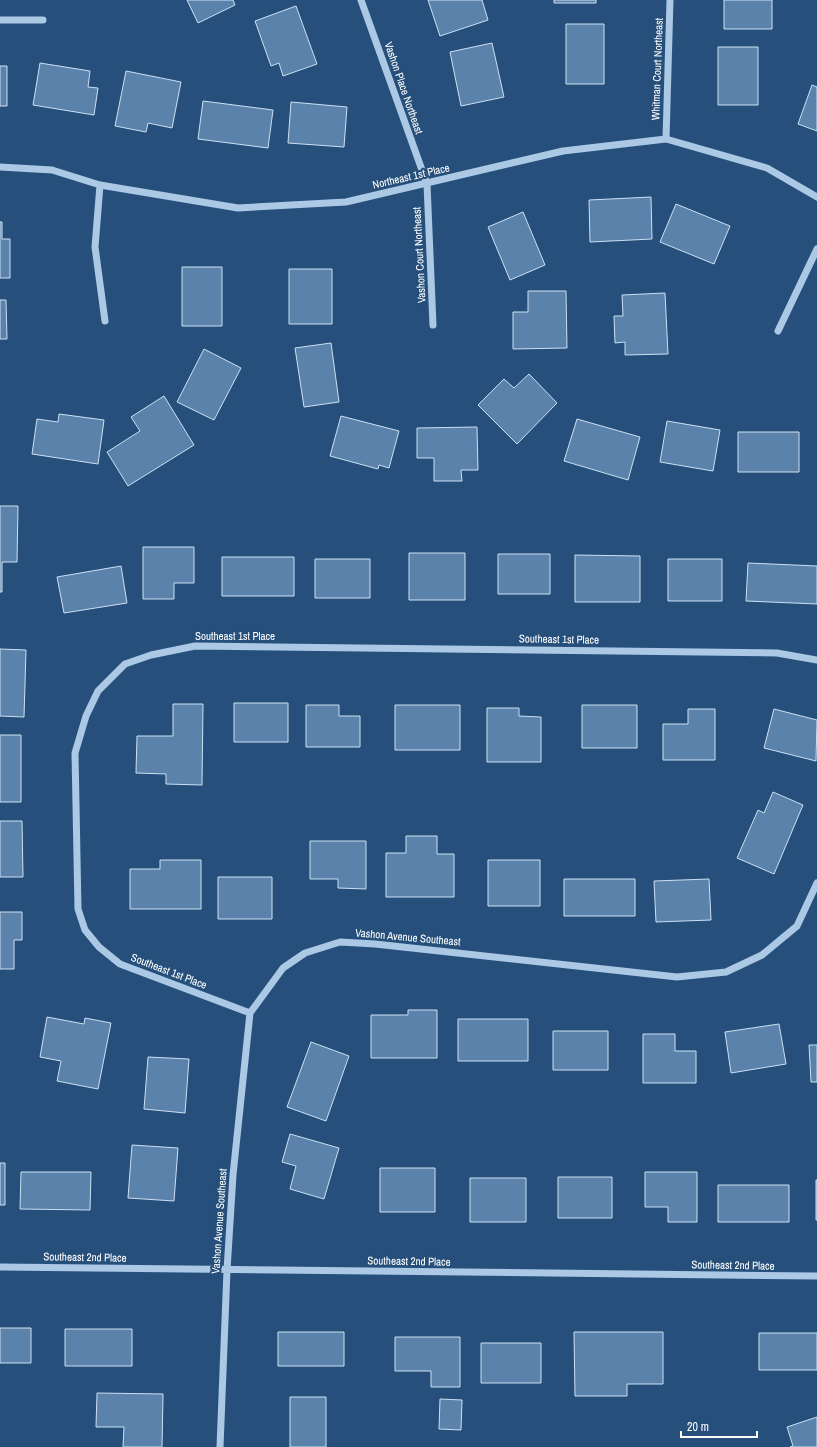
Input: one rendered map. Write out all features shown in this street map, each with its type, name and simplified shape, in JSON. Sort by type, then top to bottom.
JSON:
[{"type":"street","name":"Vashon Place Northeast","points":[[361,0],[426,184]]},
{"type":"street","name":"Whitman Court Northeast","points":[[666,139],[670,0]]},
{"type":"street","points":[[0,20],[43,20]]},
{"type":"street","name":"Northeast 1st Place","points":[[0,168],[52,170],[100,185],[238,208],[346,202],[564,151],[666,139],[767,168],[817,197]]},
{"type":"street","name":"Vashon Court Northeast","points":[[426,184],[433,325]]},
{"type":"street","points":[[100,185],[95,247],[105,321]]},
{"type":"street","points":[[778,331],[817,249]]},
{"type":"street","name":"Southeast 1st Place","points":[[250,1013],[120,964],[99,947],[85,930],[78,909],[76,753],[86,716],[98,691],[125,664],[151,655],[195,646],[777,653],[817,660]]},
{"type":"street","name":"Vashon Avenue Southeast","points":[[220,1447],[227,1270],[233,1175],[250,1013],[283,968],[305,953],[340,942],[375,944],[677,977],[726,972],[762,955],[797,926],[817,883]]},
{"type":"street","name":"Southeast 2nd Place","points":[[0,1267],[817,1276]]},
{"type":"building","points":[[187,0],[233,0],[235,5],[198,23]]},
{"type":"building","points":[[428,0],[482,0],[488,20],[440,36]]},
{"type":"building","points":[[554,0],[596,0],[596,3],[554,3]]},
{"type":"building","points":[[724,0],[772,0],[772,29],[724,29]]},
{"type":"building","points":[[296,6],[317,64],[283,76],[279,63],[271,66],[255,21]]},
{"type":"building","points":[[566,24],[604,24],[604,84],[566,84]]},
{"type":"building","points":[[492,43],[504,97],[461,106],[450,52]]},
{"type":"building","points":[[718,47],[758,47],[758,105],[718,105]]},
{"type":"building","points":[[40,63],[90,71],[88,87],[98,88],[94,115],[33,105]]},
{"type":"building","points":[[0,66],[7,66],[7,106],[0,106]]},
{"type":"building","points":[[126,71],[181,82],[172,128],[148,123],[146,132],[115,126]]},
{"type":"building","points":[[812,85],[817,87],[817,131],[798,124]]},
{"type":"building","points":[[203,101],[273,110],[268,148],[198,139]]},
{"type":"building","points":[[291,102],[347,107],[344,147],[288,143]]},
{"type":"building","points":[[651,197],[652,239],[590,242],[589,200]]},
{"type":"building","points":[[676,204],[730,226],[714,264],[660,242]]},
{"type":"building","points":[[523,212],[545,265],[510,280],[488,227]]},
{"type":"building","points":[[0,222],[2,222],[2,239],[10,239],[10,278],[0,278]]},
{"type":"building","points":[[182,267],[222,267],[222,326],[182,326]]},
{"type":"building","points":[[289,269],[332,269],[332,324],[289,324]]},
{"type":"building","points":[[528,291],[566,291],[567,348],[513,349],[513,312],[528,312]]},
{"type":"building","points":[[665,293],[668,354],[625,355],[625,342],[615,343],[614,316],[623,316],[622,295]]},
{"type":"building","points":[[0,300],[6,300],[7,339],[0,339]]},
{"type":"building","points":[[331,343],[339,402],[304,407],[295,348]]},
{"type":"building","points":[[204,349],[241,368],[214,420],[177,402]]},
{"type":"building","points":[[529,374],[557,403],[517,444],[478,405],[504,379],[514,388]]},
{"type":"building","points":[[164,396],[194,445],[128,486],[107,452],[140,431],[131,417]]},
{"type":"building","points":[[59,414],[104,420],[98,464],[32,454],[37,419],[58,422]]},
{"type":"building","points":[[341,416],[399,431],[389,468],[379,465],[378,469],[330,456]]},
{"type":"building","points":[[577,419],[640,437],[628,480],[564,461]]},
{"type":"building","points":[[667,421],[720,430],[713,471],[660,462]]},
{"type":"building","points":[[477,427],[478,470],[461,470],[462,481],[434,481],[434,458],[417,458],[417,428]]},
{"type":"building","points":[[738,432],[799,432],[799,472],[738,472]]},
{"type":"building","points":[[0,506],[18,506],[17,562],[2,562],[2,592],[0,592]]},
{"type":"building","points":[[143,547],[194,547],[194,583],[174,583],[174,599],[143,599]]},
{"type":"building","points":[[409,553],[465,553],[465,600],[409,600]]},
{"type":"building","points":[[498,554],[550,554],[550,594],[498,594]]},
{"type":"building","points":[[575,555],[640,556],[640,602],[575,602]]},
{"type":"building","points":[[222,557],[294,557],[294,596],[222,596]]},
{"type":"building","points":[[315,559],[370,559],[370,598],[315,598]]},
{"type":"building","points":[[668,559],[722,559],[722,601],[668,601]]},
{"type":"building","points":[[748,563],[817,566],[817,604],[746,601]]},
{"type":"building","points":[[121,566],[127,603],[64,613],[57,577]]},
{"type":"building","points":[[0,649],[26,650],[24,717],[0,716]]},
{"type":"building","points":[[234,703],[288,703],[288,742],[234,742]]},
{"type":"building","points":[[173,704],[203,704],[202,785],[166,784],[166,774],[136,773],[137,736],[173,736]]},
{"type":"building","points":[[306,705],[339,705],[339,716],[360,716],[360,747],[306,747]]},
{"type":"building","points":[[395,705],[460,705],[460,750],[395,750]]},
{"type":"building","points":[[582,705],[637,705],[637,748],[582,748]]},
{"type":"building","points":[[487,708],[519,708],[519,716],[541,717],[541,762],[487,762]]},
{"type":"building","points":[[688,709],[715,709],[715,760],[663,760],[663,724],[688,724]]},
{"type":"building","points":[[774,709],[817,720],[816,761],[764,748]]},
{"type":"building","points":[[0,735],[21,735],[21,802],[0,802]]},
{"type":"building","points":[[773,792],[803,805],[774,874],[737,858],[758,810],[764,813]]},
{"type":"building","points":[[0,821],[22,821],[23,877],[0,877]]},
{"type":"building","points":[[406,836],[437,836],[437,854],[454,854],[454,897],[386,897],[386,853],[406,853]]},
{"type":"building","points":[[310,841],[366,841],[366,889],[338,888],[338,879],[310,879]]},
{"type":"building","points":[[160,860],[201,860],[201,909],[130,909],[130,869],[160,869]]},
{"type":"building","points":[[488,860],[540,860],[540,906],[488,906]]},
{"type":"building","points":[[218,877],[272,877],[272,919],[218,919]]},
{"type":"building","points":[[564,879],[635,879],[635,916],[564,916]]},
{"type":"building","points":[[709,879],[711,920],[656,922],[654,881]]},
{"type":"building","points":[[0,912],[22,912],[22,940],[14,940],[14,969],[0,969]]},
{"type":"building","points":[[408,1010],[437,1010],[437,1058],[371,1058],[371,1015],[408,1015]]},
{"type":"building","points":[[47,1017],[84,1024],[85,1018],[111,1023],[98,1089],[57,1081],[61,1061],[40,1057]]},
{"type":"building","points":[[458,1019],[528,1019],[528,1061],[458,1061]]},
{"type":"building","points":[[779,1024],[786,1064],[731,1073],[725,1032]]},
{"type":"building","points":[[553,1031],[608,1031],[608,1070],[553,1070]]},
{"type":"building","points":[[643,1034],[675,1034],[675,1051],[696,1051],[696,1083],[643,1083]]},
{"type":"building","points":[[311,1042],[349,1056],[326,1121],[287,1107]]},
{"type":"building","points":[[809,1045],[817,1045],[817,1082],[811,1082]]},
{"type":"building","points":[[148,1057],[189,1059],[185,1113],[144,1109]]},
{"type":"building","points":[[290,1134],[339,1148],[324,1199],[290,1189],[296,1166],[282,1162]]},
{"type":"building","points":[[132,1145],[178,1148],[174,1201],[128,1198]]},
{"type":"building","points":[[0,1163],[5,1163],[5,1205],[0,1205]]},
{"type":"building","points":[[380,1168],[435,1168],[435,1212],[380,1212]]},
{"type":"building","points":[[21,1172],[91,1172],[90,1210],[20,1209]]},
{"type":"building","points":[[645,1172],[697,1172],[697,1222],[668,1222],[668,1207],[645,1207]]},
{"type":"building","points":[[558,1177],[612,1177],[612,1218],[558,1218]]},
{"type":"building","points":[[470,1178],[526,1178],[526,1222],[470,1222]]},
{"type":"building","points":[[817,1180],[817,1220],[816,1220]]},
{"type":"building","points":[[718,1185],[789,1185],[789,1222],[718,1222]]},
{"type":"building","points":[[0,1328],[31,1328],[31,1363],[0,1363]]},
{"type":"building","points":[[65,1329],[132,1329],[132,1366],[65,1366]]},
{"type":"building","points":[[278,1332],[344,1332],[344,1366],[278,1366]]},
{"type":"building","points":[[574,1332],[663,1332],[663,1384],[627,1384],[627,1396],[575,1396]]},
{"type":"building","points":[[759,1333],[817,1333],[817,1370],[759,1370]]},
{"type":"building","points":[[395,1337],[460,1337],[460,1387],[431,1387],[431,1371],[395,1371]]},
{"type":"building","points":[[481,1343],[541,1343],[541,1383],[481,1383]]},
{"type":"building","points":[[97,1393],[163,1394],[162,1447],[123,1447],[124,1427],[96,1427]]},
{"type":"building","points":[[290,1397],[326,1397],[326,1447],[290,1447]]},
{"type":"building","points":[[440,1399],[462,1400],[461,1430],[439,1429]]},
{"type":"building","points":[[817,1417],[817,1447],[790,1447],[793,1446],[787,1427]]}]
